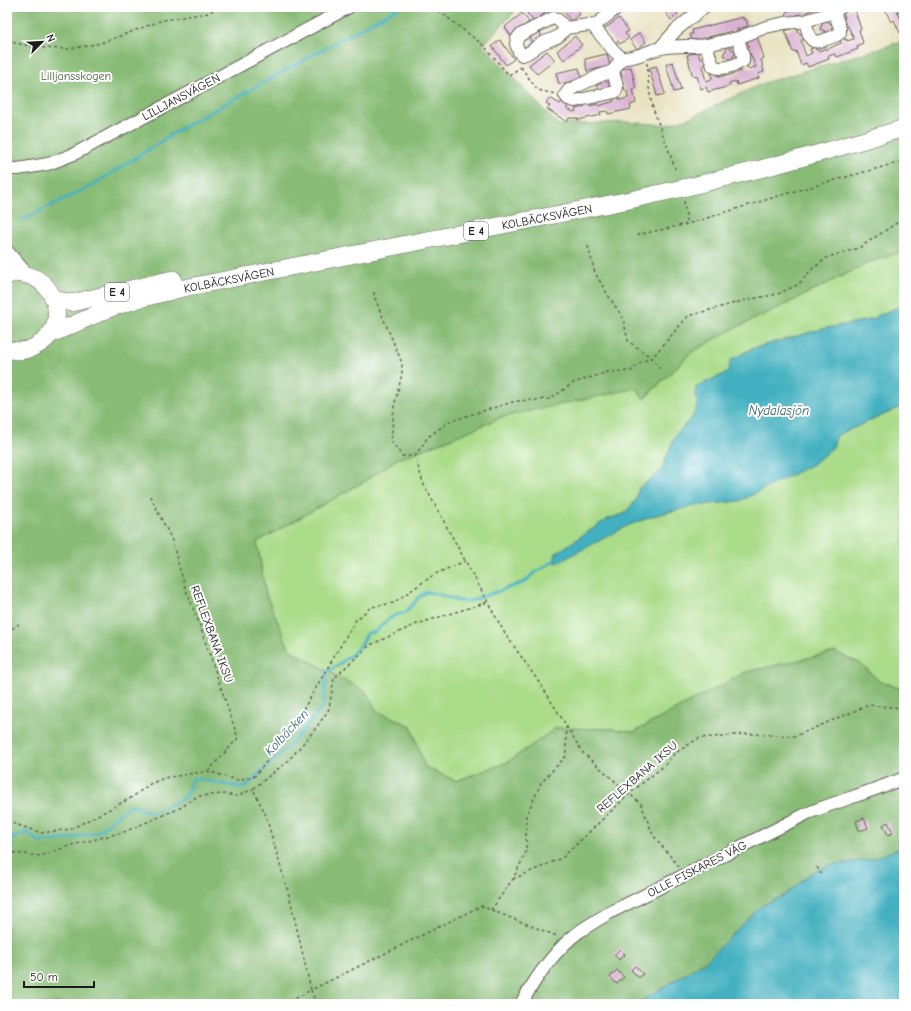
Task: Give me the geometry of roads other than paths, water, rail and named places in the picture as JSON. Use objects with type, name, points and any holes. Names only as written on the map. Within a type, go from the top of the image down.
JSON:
[{"type":"highway","name":"KOLBÄCKSVÄGEN","points":[[54,299],[72,303],[180,278],[630,189],[750,161],[904,116]]},
{"type":"highway","name":"KOLBÄCKSVÄGEN","points":[[49,335],[111,308],[184,288],[493,228],[690,187],[808,157],[904,128]]},
{"type":"highway","points":[[7,275],[28,275],[37,278],[50,291],[54,299],[56,320],[49,335]]},
{"type":"highway","name":"E 4","points":[[7,349],[21,351],[32,348],[42,343],[49,335]]},
{"type":"street","name":"LILLJANSVÄGEN","points":[[7,169],[18,170],[48,164],[74,154],[349,7]]},
{"type":"street","points":[[565,28],[560,22],[553,18],[522,33],[517,39],[516,44],[519,52],[522,55],[528,53],[539,45],[557,37],[564,31],[565,28],[589,25],[593,26],[618,7]]},
{"type":"street","points":[[655,50],[704,7]]},
{"type":"street","points":[[593,26],[622,58],[635,57],[655,50],[676,46],[692,47],[738,38],[766,27],[805,21],[838,9],[840,33],[818,42],[811,40],[805,21]]},
{"type":"street","points":[[706,45],[715,68],[721,68],[743,61],[738,38]]},
{"type":"street","points":[[613,71],[617,87],[615,92],[576,101],[568,99],[565,95],[569,90],[613,71],[622,58]]},
{"type":"street","points":[[7,251],[28,275]]},
{"type":"street","name":"OLLE FISKARES VÄG","points":[[521,1004],[542,969],[568,940],[609,913],[774,829],[830,804],[904,778]]},
{"type":"water","name":"Nydalasjön","points":[[904,304],[904,406],[837,435],[833,447],[813,464],[740,501],[694,506],[656,515],[629,525],[557,563],[554,561],[556,553],[607,519],[624,514],[636,500],[639,488],[661,471],[675,436],[693,416],[698,403],[695,394],[697,386],[727,373],[731,360],[751,349],[822,329],[869,320]]},
{"type":"water","points":[[904,847],[904,1004],[639,1004],[641,1001],[706,961],[761,906],[785,895],[811,873],[829,865],[868,860]]},
{"type":"waterway","points":[[22,220],[93,185],[182,128],[399,7]]},
{"type":"waterway","name":"Kolbäcken","points":[[7,831],[12,839],[27,832],[39,842],[69,839],[98,832],[130,805],[153,813],[185,797],[193,778],[244,788],[292,743],[323,706],[327,672],[356,651],[367,633],[375,632],[387,620],[406,612],[420,596],[427,592],[459,601],[470,601],[525,582],[533,574],[554,561]]},
{"type":"park label","name":"Lilljansskogen","points":[[76,76]]}]
